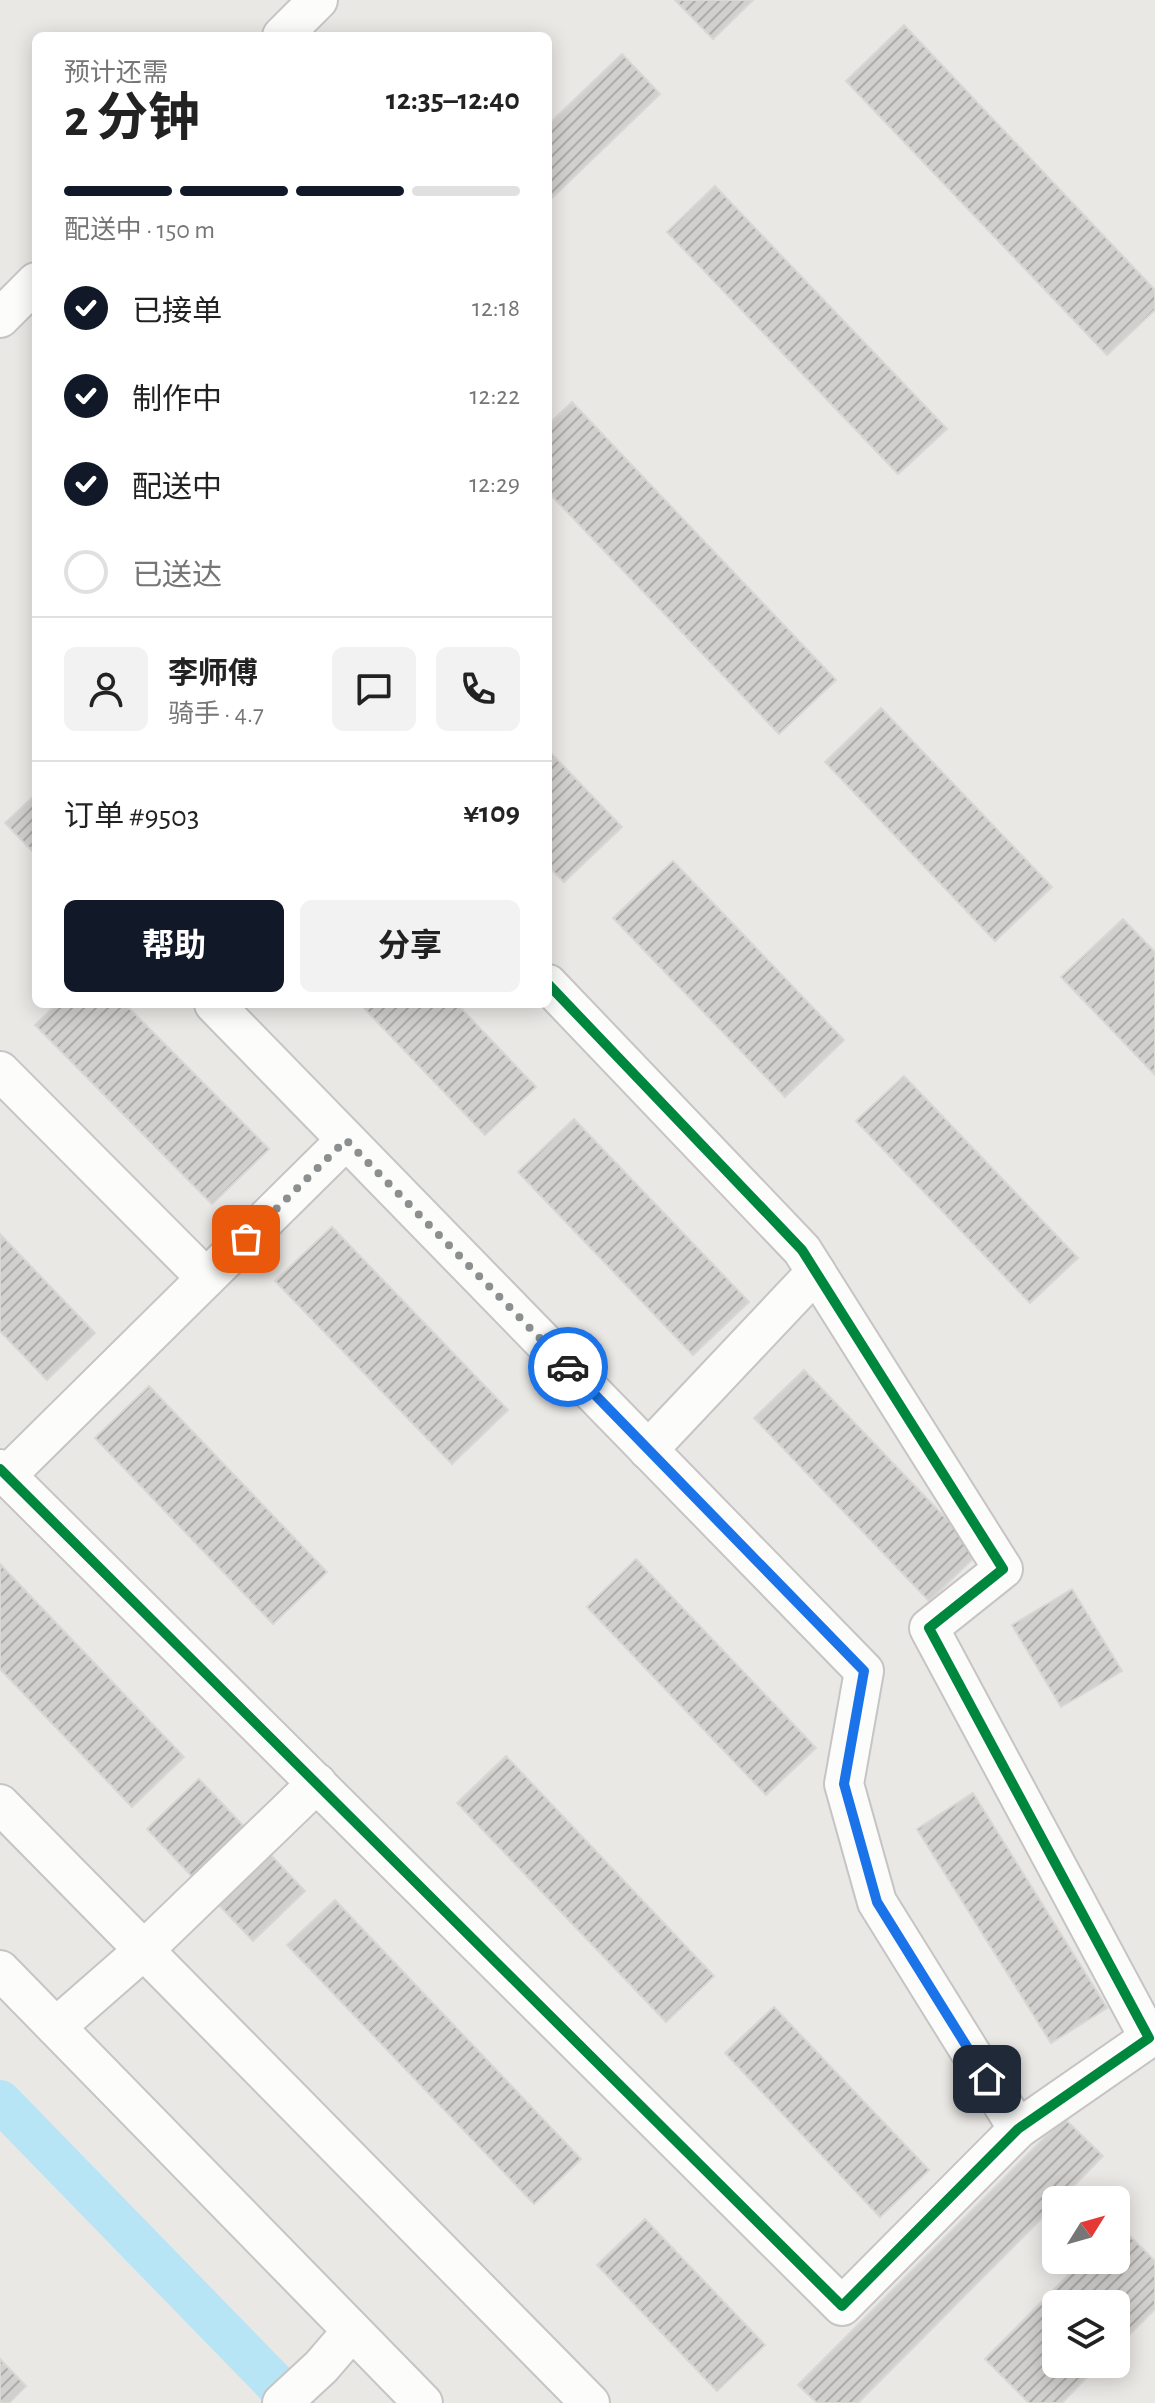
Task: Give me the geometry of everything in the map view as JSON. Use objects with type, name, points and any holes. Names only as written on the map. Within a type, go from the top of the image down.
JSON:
[{"type":"street","points":[[286,32],[318,0]]},
{"type":"street","points":[[0,318],[32,286]]},
{"type":"street","points":[[346,1140],[3,1472],[842,2306],[1018,2129],[1149,2038],[929,1628],[1003,1569],[802,1250],[552,988]]},
{"type":"street","points":[[218,1008],[864,1671],[844,1784],[877,1902],[1018,2129]]},
{"type":"street","points":[[0,1071],[206,1278]]},
{"type":"street","points":[[648,1450],[816,1272]]},
{"type":"street","points":[[56,2027],[144,1950],[317,1783]]},
{"type":"street","points":[[0,1804],[590,2403]]},
{"type":"street","points":[[0,1970],[423,2403]]},
{"type":"street","points":[[282,2403],[321,2367],[352,2331]]},
{"type":"building","points":[[675,0],[753,0],[713,39]]},
{"type":"building","points":[[904,25],[1155,290],[1155,310],[1107,355],[846,81]]},
{"type":"building","points":[[622,54],[660,94],[552,198],[552,121]]},
{"type":"building","points":[[715,186],[947,429],[898,474],[667,232]]},
{"type":"building","points":[[572,402],[836,680],[779,734],[552,496],[552,421]]},
{"type":"building","points":[[881,708],[1052,887],[995,941],[825,762]]},
{"type":"building","points":[[552,754],[622,827],[564,882],[552,870]]},
{"type":"building","points":[[32,798],[32,851],[5,823]]},
{"type":"building","points":[[673,861],[844,1040],[785,1097],[613,918]]},
{"type":"building","points":[[1123,919],[1155,952],[1155,1075],[1061,977]]},
{"type":"building","points":[[53,1008],[129,1008],[269,1149],[212,1204],[35,1025]]},
{"type":"building","points":[[364,1008],[461,1008],[536,1087],[485,1135]]},
{"type":"building","points":[[904,1076],[1078,1258],[1030,1303],[856,1121]]},
{"type":"building","points":[[574,1119],[749,1302],[693,1355],[518,1172]]},
{"type":"building","points":[[332,1227],[508,1410],[452,1464],[275,1281]]},
{"type":"building","points":[[0,1234],[95,1333],[47,1380],[0,1331]]},
{"type":"building","points":[[804,1370],[979,1553],[929,1601],[754,1418]]},
{"type":"building","points":[[149,1386],[327,1572],[273,1624],[95,1438]]},
{"type":"building","points":[[636,1559],[816,1748],[766,1795],[587,1607]]},
{"type":"building","points":[[0,1564],[184,1757],[132,1807],[0,1669]]},
{"type":"building","points":[[1072,1589],[1122,1671],[1061,1707],[1012,1625]]},
{"type":"building","points":[[506,1756],[714,1976],[666,2022],[457,1803]]},
{"type":"building","points":[[199,1779],[305,1891],[253,1941],[147,1829]]},
{"type":"building","points":[[973,1793],[1107,2008],[1051,2043],[917,1829]]},
{"type":"building","points":[[335,1900],[581,2159],[534,2204],[287,1945]]},
{"type":"building","points":[[774,2007],[929,2170],[880,2217],[725,2053]]},
{"type":"building","points":[[1064,2118],[1103,2156],[1074,2186],[1042,2186],[1042,2218],[858,2403],[817,2403],[798,2385]]},
{"type":"building","points":[[645,2219],[765,2345],[717,2391],[597,2265]]},
{"type":"building","points":[[1130,2236],[1155,2261],[1155,2309],[1130,2334],[1130,2290],[1053,2290],[1069,2274],[1130,2274]]},
{"type":"building","points":[[1042,2301],[1042,2378],[1086,2378],[1062,2403],[1029,2403],[985,2359]]},
{"type":"building","points":[[0,2359],[26,2386],[9,2403],[0,2403]]},
{"type":"waterway","points":[[0,2101],[294,2403]]},
{"type":"cycle path","points":[[0,1469],[842,2306],[1018,2129],[1149,2038],[929,1628],[1003,1569],[802,1250],[552,988]]},
{"type":"way so far","points":[[246,1239],[346,1140],[568,1367]]},
{"type":"route","points":[[568,1367],[864,1671],[844,1784],[877,1902],[987,2079]]}]
